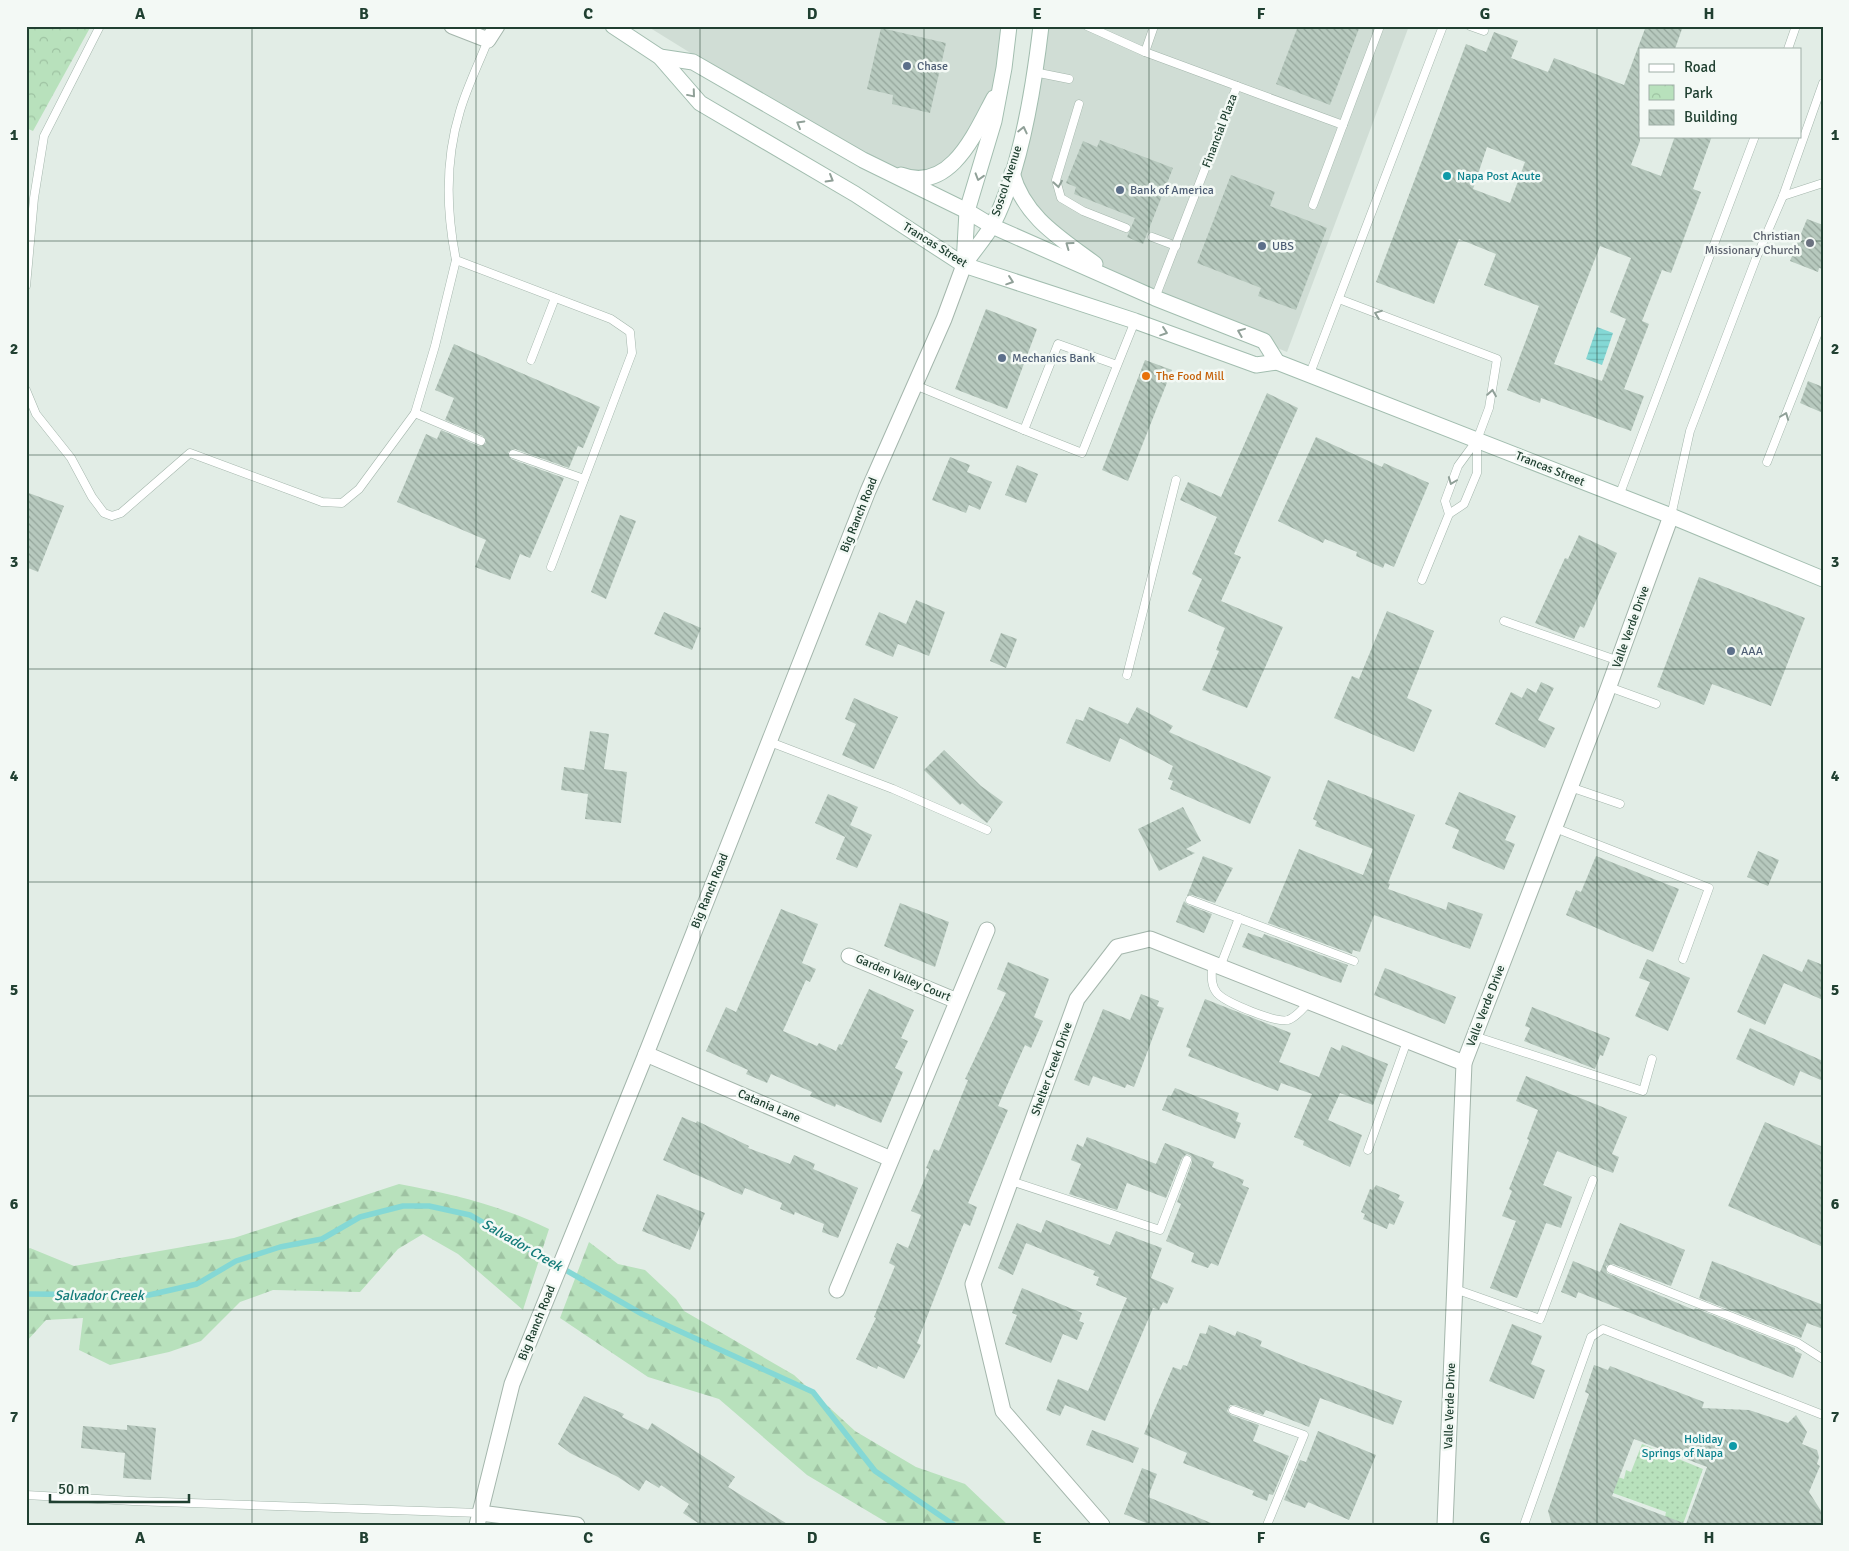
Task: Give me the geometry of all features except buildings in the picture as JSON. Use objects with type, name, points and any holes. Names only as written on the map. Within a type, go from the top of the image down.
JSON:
[{"type":"street","points":[[452,26],[488,40],[497,26]]},
{"type":"street","name":"Trancas Street","points":[[613,26],[660,57],[700,103],[855,194],[964,265],[1135,321],[1256,364],[1277,362],[1671,516],[1823,578]]},
{"type":"street","points":[[964,265],[967,211],[985,156],[1001,85],[1010,26]]},
{"type":"street","name":"Soscol Avenue","points":[[964,265],[992,226],[1012,173],[1034,72],[1041,26]]},
{"type":"street","name":"Trancas Street","points":[[660,57],[693,62],[863,160],[967,211],[992,226],[1155,298],[1264,341],[1277,362]]},
{"type":"street","points":[[863,160],[907,177],[920,177],[942,171],[960,158],[1001,85]]},
{"type":"street","points":[[1012,173],[1022,200],[1040,223],[1104,271],[1155,298]]},
{"type":"street","name":"Big Ranch Road","points":[[478,1519],[512,1384],[646,1054],[868,491],[944,319],[964,265]]},
{"type":"street","name":"Valle Verde Drive","points":[[1445,1525],[1464,1064],[1619,661],[1671,516]]},
{"type":"street","points":[[837,1290],[987,930]]},
{"type":"street","name":"Shelter Creek Drive","points":[[1102,1525],[1003,1411],[973,1284],[1077,999],[1117,947],[1150,939],[1464,1064]]},
{"type":"street","name":"Garden Valley Court","points":[[850,956],[958,1001]]},
{"type":"street","name":"Catania Lane","points":[[646,1054],[892,1159]]},
{"type":"street","points":[[478,1519],[577,1525]]},
{"type":"lane","points":[[26,286],[34,198],[44,136],[100,26]]},
{"type":"lane","name":"Financial Plaza","points":[[1087,26],[1096,28],[1145,52],[1237,86],[1155,298]]},
{"type":"lane","points":[[1145,52],[1154,26]]},
{"type":"lane","points":[[1313,205],[1380,26]]},
{"type":"lane","points":[[1309,376],[1443,26]]},
{"type":"lane","points":[[1470,26],[1484,32]]},
{"type":"lane","points":[[1788,48],[1796,26]]},
{"type":"lane","points":[[26,390],[36,414],[70,458],[92,497],[104,513],[112,516],[121,513],[190,453],[322,502],[342,502],[359,489],[415,413],[435,346],[456,260],[449,221],[450,161],[460,111],[488,40]]},
{"type":"lane","points":[[1034,72],[1069,79]]},
{"type":"lane","points":[[1671,516],[1690,431],[1757,256],[1783,196],[1823,83]]},
{"type":"lane","points":[[1237,86],[1343,125]]},
{"type":"lane","points":[[1079,104],[1056,180],[1061,198],[1082,211],[1126,228]]},
{"type":"lane","points":[[1619,496],[1754,138]]},
{"type":"lane","points":[[1783,196],[1823,183]]},
{"type":"lane","points":[[1152,237],[1176,246]]},
{"type":"lane","points":[[456,260],[611,319],[630,332],[632,353],[551,567]]},
{"type":"lane","points":[[531,360],[555,298]]},
{"type":"lane","points":[[1339,299],[1497,359],[1490,408],[1477,440],[1458,466],[1445,500],[1449,514]]},
{"type":"lane","points":[[1767,462],[1823,320]]},
{"type":"lane","points":[[915,385],[1082,453],[1135,321]]},
{"type":"lane","points":[[1024,430],[1058,344],[1117,364]]},
{"type":"lane","points":[[415,413],[481,441]]},
{"type":"lane","points":[[1422,580],[1449,514],[1464,504],[1477,473],[1477,440]]},
{"type":"lane","points":[[513,454],[584,479]]},
{"type":"lane","points":[[1127,674],[1176,480]]},
{"type":"lane","points":[[1504,621],[1619,661]]},
{"type":"lane","points":[[1609,687],[1656,704]]},
{"type":"lane","points":[[770,742],[893,789],[987,830]]},
{"type":"lane","points":[[1570,787],[1620,804]]},
{"type":"lane","points":[[1554,828],[1709,888],[1683,959]]},
{"type":"lane","points":[[1190,900],[1354,961]]},
{"type":"lane","points":[[1240,918],[1216,965],[1212,984],[1217,994],[1229,1002],[1276,1020],[1288,1020],[1300,1012],[1309,1002]]},
{"type":"lane","points":[[1474,1036],[1643,1091],[1652,1059]]},
{"type":"lane","points":[[1368,1150],[1407,1041]]},
{"type":"lane","points":[[1011,1181],[1160,1230],[1188,1160]]},
{"type":"lane","points":[[1455,1290],[1540,1319],[1593,1180]]},
{"type":"lane","points":[[1611,1269],[1798,1343],[1823,1359]]},
{"type":"lane","points":[[1524,1525],[1591,1337],[1603,1328],[1823,1415]]},
{"type":"lane","points":[[1234,1410],[1304,1435],[1267,1525]]},
{"type":"lane","points":[[26,1495],[478,1519]]},
{"type":"shaded area","points":[[647,26],[1009,26],[1004,68],[965,149],[920,177],[863,160]]},
{"type":"shaded area","points":[[1041,26],[1409,26],[1287,352],[1155,298],[1104,271],[1022,200],[1018,149]]},
{"type":"green space","points":[[26,26],[91,26],[33,131],[26,128]]},
{"type":"green space","points":[[399,1184],[476,1201],[512,1213],[549,1229],[523,1310],[458,1254],[423,1234],[398,1249],[360,1292],[273,1290],[240,1302],[201,1341],[169,1352],[110,1365],[79,1350],[83,1318],[46,1320],[26,1342],[26,1250],[30,1248],[74,1266],[234,1238]]},
{"type":"green space","points":[[589,1242],[618,1264],[645,1270],[676,1299],[684,1311],[794,1375],[855,1431],[916,1467],[965,1484],[1008,1525],[891,1525],[807,1475],[719,1399],[648,1377],[560,1318]]},
{"type":"green space","points":[[1642,1444],[1703,1469],[1683,1524],[1665,1517],[1666,1512],[1613,1493],[1618,1477],[1624,1479],[1626,1470],[1631,1472]]},
{"type":"water","points":[[1597,327],[1613,333],[1602,365],[1586,359]]},
{"type":"waterway","name":"Salvador Creek","points":[[26,1294],[149,1295],[197,1284],[236,1261],[280,1247],[322,1239],[360,1217],[403,1206],[429,1206],[470,1215],[642,1314],[813,1392],[875,1471],[954,1525]]},
{"type":"place","name":"Chase","points":[[907,66]]},
{"type":"place","name":"Napa Post Acute","points":[[1447,176]]},
{"type":"place","name":"Bank of America","points":[[1120,190]]},
{"type":"place","name":"Christian Missionary Church","points":[[1810,243]]},
{"type":"place","name":"UBS","points":[[1262,246]]},
{"type":"place","name":"Mechanics Bank","points":[[1002,358]]},
{"type":"place","name":"The Food Mill","points":[[1146,376]]},
{"type":"place","name":"AAA","points":[[1731,651]]},
{"type":"place","name":"Holiday Springs of Napa","points":[[1733,1446]]}]
